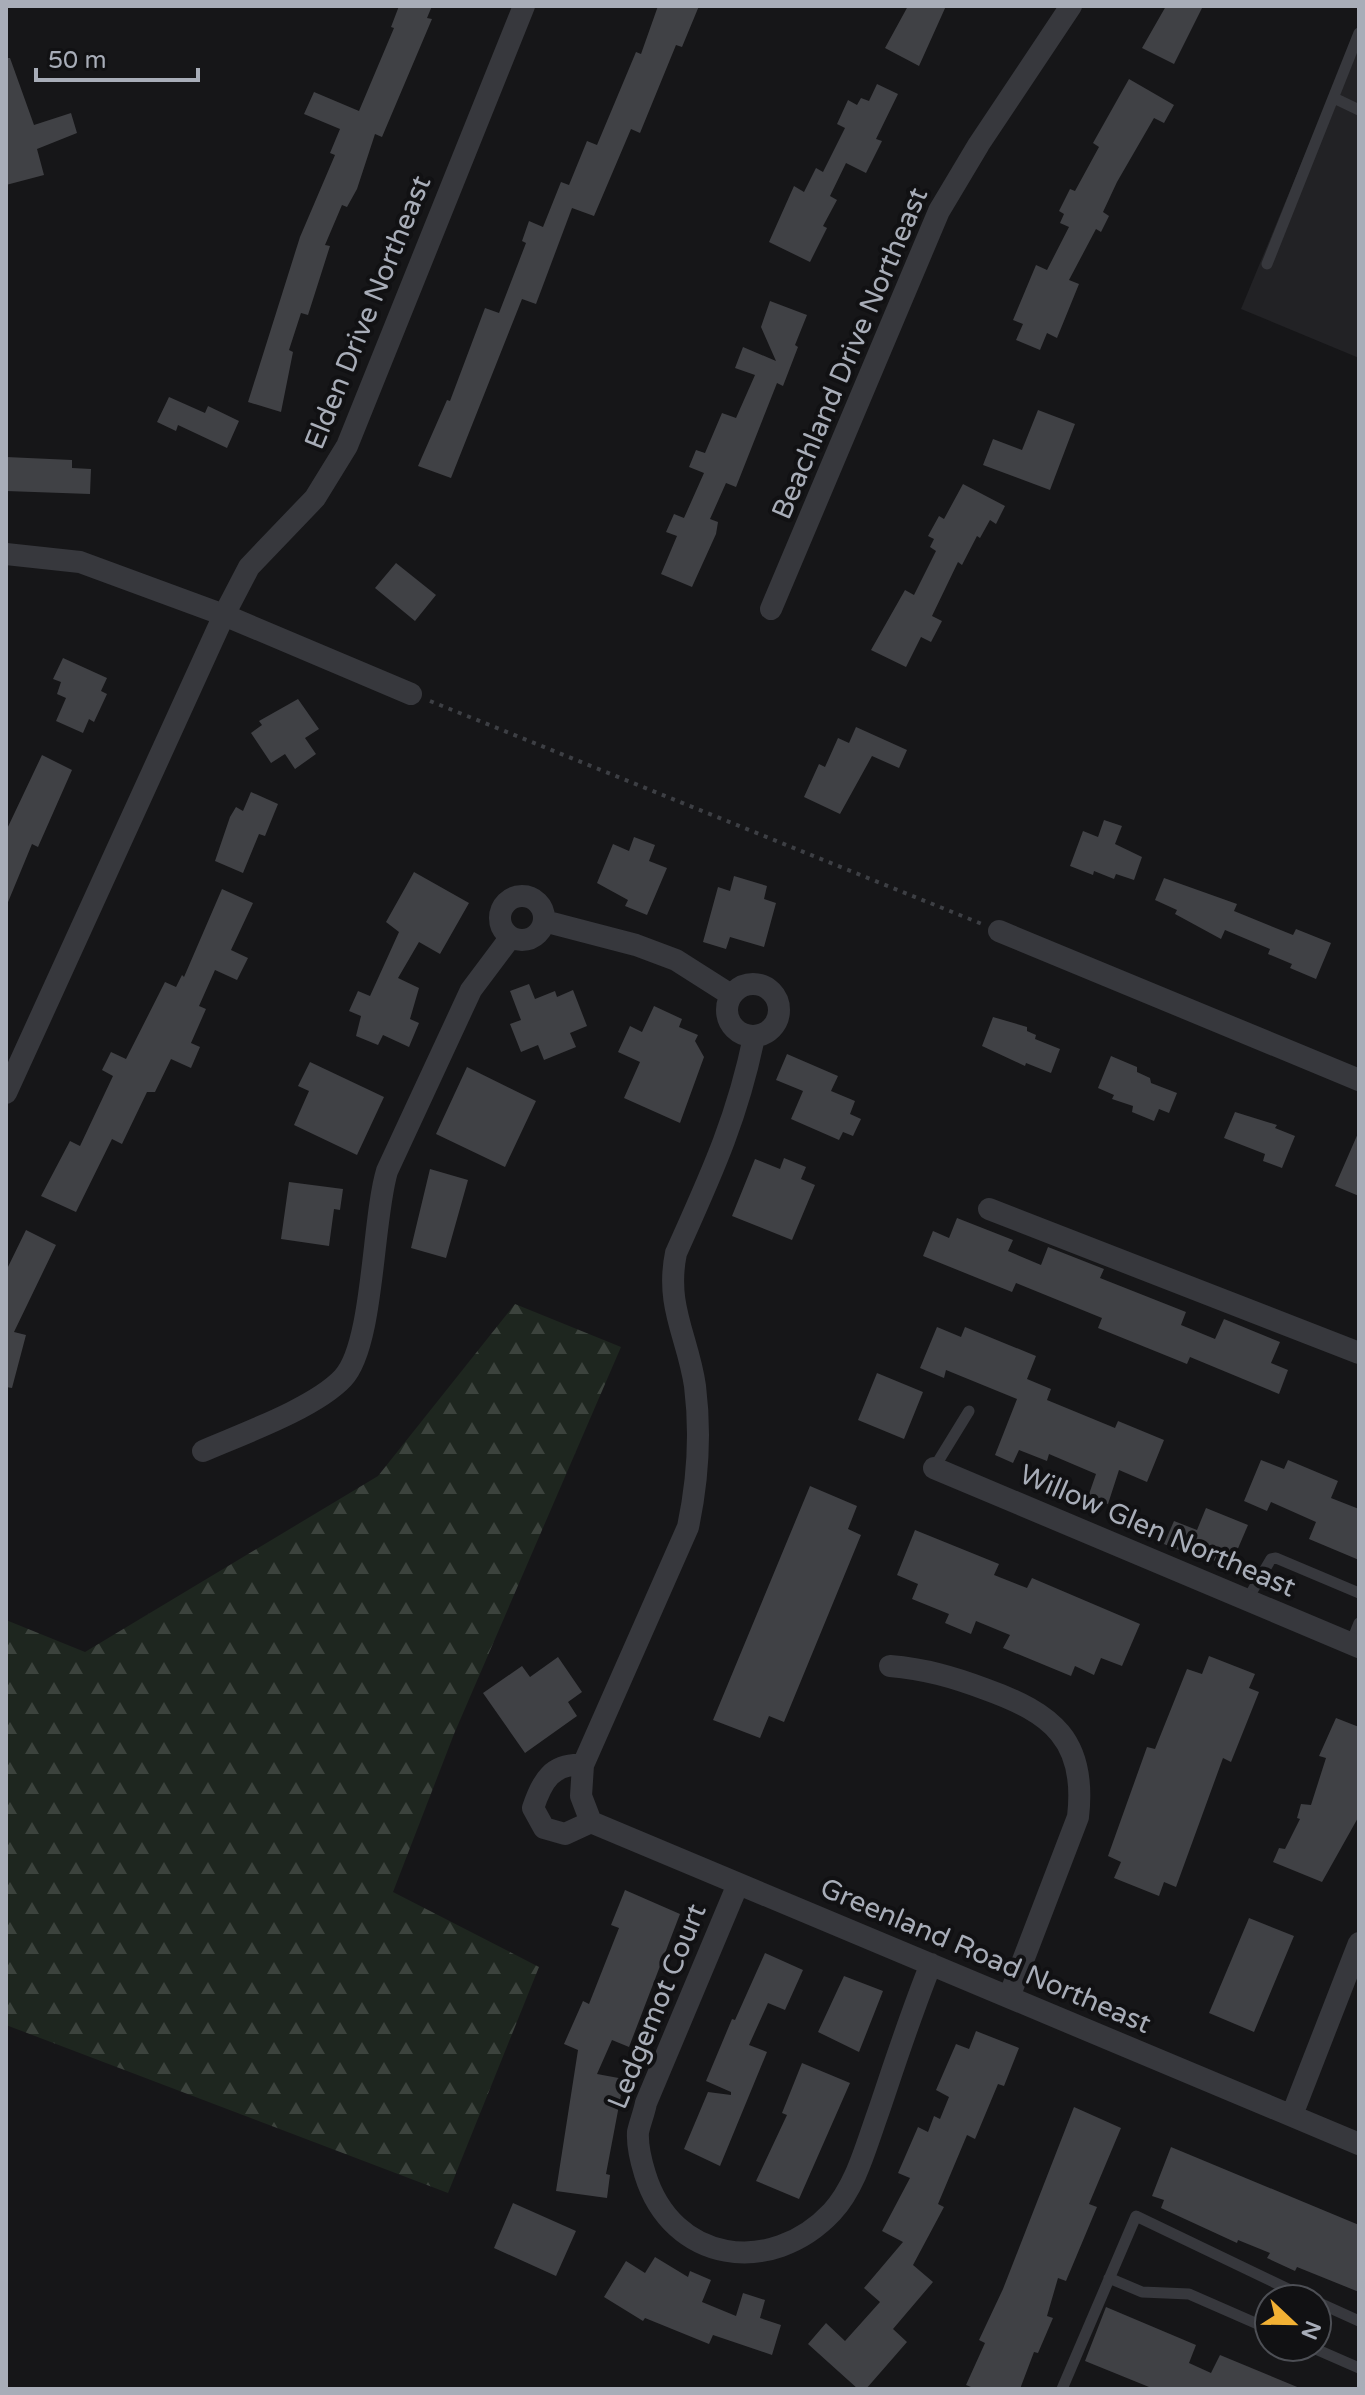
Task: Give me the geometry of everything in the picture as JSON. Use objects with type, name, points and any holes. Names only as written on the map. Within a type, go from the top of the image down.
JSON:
[{"type":"street","name":"Elden Drive Northeast","points":[[6,1093],[224,615],[249,567],[315,498],[347,446],[524,6]]},
{"type":"street","name":"Beachland Drive Northeast","points":[[771,609],[939,211],[979,144],[1071,6]]},
{"type":"street","points":[[6,554],[80,562],[224,615],[411,694]]},
{"type":"street","points":[[516,896],[533,898],[540,904],[544,921],[535,936],[528,940],[510,938],[500,924],[499,915],[508,900],[516,896]]},
{"type":"street","points":[[544,921],[636,945],[676,960],[731,995]]},
{"type":"street","points":[[999,931],[1359,1080]]},
{"type":"street","points":[[203,1451],[329,1390],[347,1372],[361,1338],[379,1197],[387,1171],[471,990],[510,938]]},
{"type":"street","points":[[747,984],[766,987],[778,1002],[777,1021],[764,1035],[744,1036],[730,1023],[727,1004],[731,995],[747,984]]},
{"type":"street","points":[[583,1765],[570,1764],[555,1769],[541,1785],[533,1808],[544,1828],[565,1834],[591,1822],[581,1796],[583,1765],[688,1527],[699,1451],[695,1384],[672,1300],[672,1274],[676,1253],[728,1140],[743,1092],[754,1037]]},
{"type":"street","points":[[989,1209],[1359,1353]]},
{"type":"street","name":"Willow Glen Northeast","points":[[934,1468],[1247,1600],[1356,1638]]},
{"type":"street","points":[[890,1666],[933,1670],[1027,1704],[1057,1727],[1075,1758],[1081,1790],[1078,1817],[1009,1997]]},
{"type":"street","name":"Greenland Road Northeast","points":[[591,1822],[1359,2144]]},
{"type":"street","name":"Ledgemot Court","points":[[738,1884],[646,2103],[638,2133],[639,2154],[661,2211],[678,2230],[699,2242],[725,2250],[769,2252],[812,2230],[844,2199],[931,1964]]},
{"type":"street","points":[[1292,2115],[1359,1943]]},
{"type":"lane","points":[[1267,264],[1359,33]]},
{"type":"lane","points":[[1334,98],[1359,110]]},
{"type":"lane","points":[[934,1468],[969,1411]]},
{"type":"lane","points":[[1247,1600],[1271,1559],[1276,1558],[1359,1593]]},
{"type":"lane","points":[[1062,2389],[1136,2216],[1276,2283]]},
{"type":"lane","points":[[1109,2278],[1142,2292],[1189,2294],[1253,2322]]},
{"type":"lane","points":[[1333,2309],[1359,2321]]},
{"type":"lane","points":[[1333,2357],[1359,2368]]},
{"type":"path","points":[[411,694],[999,931]]},
{"type":"shaded area","points":[[1359,24],[1359,358],[1241,309]]},
{"type":"green space","points":[[515,1304],[621,1347],[454,1734],[393,1892],[539,1967],[448,2193],[6,2025],[6,1620],[85,1652],[378,1476]]},
{"type":"building","points":[[399,6],[432,6],[427,18],[432,19],[382,137],[375,134],[357,189],[347,207],[342,205],[325,245],[330,246],[308,315],[301,313],[289,350],[293,352],[281,412],[248,402],[300,237],[335,155],[330,153],[340,129],[304,114],[314,92],[359,111],[394,28],[391,27]]},
{"type":"building","points":[[658,6],[699,6],[682,47],[676,45],[640,133],[631,129],[594,216],[572,208],[536,304],[522,299],[451,478],[418,466],[447,400],[450,401],[485,308],[499,313],[526,243],[522,241],[529,221],[543,227],[561,182],[569,185],[587,141],[597,145],[636,52],[641,54]]},
{"type":"building","points":[[908,6],[946,6],[919,66],[885,48]]},
{"type":"building","points":[[1166,6],[1203,6],[1174,64],[1142,48]]},
{"type":"building","points":[[6,58],[10,58],[34,125],[71,113],[77,133],[37,149],[44,175],[6,185]]},
{"type":"building","points":[[1129,79],[1174,105],[1164,123],[1154,118],[1117,182],[1103,212],[1109,216],[1101,232],[1096,229],[1069,280],[1079,284],[1057,338],[1047,333],[1040,350],[1016,340],[1023,324],[1013,320],[1036,265],[1047,270],[1069,227],[1060,223],[1064,214],[1059,211],[1070,189],[1075,191],[1099,147],[1093,143]]},
{"type":"building","points":[[877,84],[898,94],[876,139],[882,141],[866,173],[846,163],[830,196],[837,200],[823,226],[827,228],[810,262],[769,242],[794,186],[804,192],[816,168],[823,172],[845,128],[837,124],[848,100],[857,105],[861,98],[869,101]]},
{"type":"building","points":[[770,301],[807,315],[783,386],[777,383],[736,487],[726,483],[710,519],[718,522],[716,534],[692,587],[661,574],[677,536],[666,532],[674,514],[684,518],[704,473],[689,467],[696,450],[705,453],[722,413],[736,418],[755,375],[735,368],[743,347],[776,361],[761,327]]},
{"type":"building","points":[[169,397],[205,413],[208,406],[239,421],[227,448],[178,425],[176,431],[157,422]]},
{"type":"building","points":[[1038,410],[1075,424],[1050,490],[983,465],[993,439],[1022,450]]},
{"type":"building","points":[[6,457],[72,460],[72,468],[91,469],[90,494],[6,491]]},
{"type":"building","points":[[963,484],[1005,506],[996,524],[990,520],[980,538],[977,536],[962,565],[958,562],[932,616],[942,621],[931,642],[921,637],[906,667],[871,650],[905,590],[914,595],[936,551],[930,547],[934,539],[928,536],[939,516],[944,519]]},
{"type":"building","points":[[396,563],[436,595],[415,621],[375,588]]},
{"type":"building","points":[[63,658],[107,678],[101,691],[107,694],[94,722],[89,719],[83,733],[56,721],[66,698],[57,694],[61,682],[53,679]]},
{"type":"building","points":[[298,699],[319,729],[305,738],[316,754],[295,769],[285,754],[271,763],[251,733],[262,725],[259,721]]},
{"type":"building","points":[[856,727],[907,750],[899,768],[872,756],[840,814],[804,797],[819,764],[825,767],[838,738],[849,743]]},
{"type":"building","points":[[42,755],[72,770],[38,847],[32,844],[6,907],[6,831]]},
{"type":"building","points":[[251,792],[278,804],[265,836],[259,834],[243,873],[215,861],[230,817],[236,807],[243,811]]},
{"type":"building","points":[[1104,820],[1122,826],[1115,844],[1142,857],[1134,880],[1116,874],[1114,879],[1094,871],[1093,875],[1070,866],[1083,831],[1098,837]]},
{"type":"building","points":[[634,837],[655,845],[649,861],[667,868],[647,915],[625,906],[628,900],[597,883],[613,844],[629,851]]},
{"type":"building","points":[[414,872],[469,903],[440,954],[419,942],[398,978],[419,988],[410,1019],[419,1023],[409,1047],[383,1035],[378,1045],[356,1036],[361,1016],[349,1011],[358,991],[370,996],[399,932],[386,922]]},
{"type":"building","points":[[734,876],[767,886],[764,899],[776,903],[764,947],[730,937],[726,949],[703,942],[718,887],[730,891]]},
{"type":"building","points":[[1164,878],[1237,904],[1234,911],[1293,935],[1296,929],[1331,943],[1316,979],[1268,954],[1270,949],[1225,930],[1221,939],[1175,914],[1177,910],[1155,900]]},
{"type":"building","points":[[222,889],[253,903],[231,950],[248,958],[237,980],[215,970],[199,1006],[206,1009],[191,1043],[200,1047],[191,1068],[171,1059],[155,1092],[147,1092],[122,1144],[112,1139],[76,1212],[41,1196],[70,1141],[80,1146],[113,1076],[102,1070],[111,1052],[126,1059],[165,982],[176,987],[182,975],[184,977]]},
{"type":"building","points":[[529,984],[535,999],[555,991],[557,997],[573,990],[587,1026],[570,1033],[576,1047],[544,1060],[538,1045],[521,1052],[510,1024],[521,1020],[510,991]]},
{"type":"building","points":[[654,1006],[682,1019],[679,1027],[698,1035],[695,1041],[704,1057],[680,1123],[624,1098],[640,1062],[618,1052],[630,1026],[642,1032]]},
{"type":"building","points":[[993,1017],[1027,1027],[1027,1031],[1036,1035],[1035,1039],[1060,1049],[1051,1073],[1026,1063],[1025,1066],[982,1046]]},
{"type":"building","points":[[787,1054],[838,1076],[831,1091],[855,1101],[850,1114],[861,1119],[853,1136],[843,1132],[839,1140],[791,1119],[803,1091],[776,1080]]},
{"type":"building","points":[[1111,1056],[1137,1067],[1137,1072],[1150,1078],[1151,1083],[1177,1093],[1169,1113],[1159,1109],[1154,1121],[1132,1112],[1133,1106],[1112,1099],[1114,1095],[1098,1088]]},
{"type":"building","points":[[310,1062],[384,1097],[357,1155],[294,1125],[309,1091],[298,1086]]},
{"type":"building","points":[[467,1067],[536,1101],[505,1167],[436,1134]]},
{"type":"building","points":[[1235,1112],[1277,1125],[1275,1128],[1295,1136],[1282,1168],[1263,1161],[1265,1154],[1224,1138]]},
{"type":"building","points":[[1359,1131],[1359,1196],[1335,1186]]},
{"type":"building","points":[[784,1158],[806,1167],[801,1179],[815,1185],[792,1240],[732,1216],[755,1159],[780,1169]]},
{"type":"building","points":[[430,1169],[468,1180],[446,1258],[411,1248]]},
{"type":"building","points":[[289,1182],[343,1189],[340,1210],[334,1209],[329,1246],[281,1239]]},
{"type":"building","points":[[957,1218],[1013,1240],[1008,1251],[1041,1265],[1048,1247],[1104,1269],[1100,1278],[1186,1312],[1181,1325],[1215,1339],[1224,1319],[1280,1342],[1271,1363],[1288,1370],[1279,1394],[1190,1357],[1187,1364],[1098,1328],[1102,1318],[1016,1283],[1012,1292],[923,1256],[933,1231],[949,1238]]},
{"type":"building","points":[[26,1230],[56,1245],[14,1332],[26,1335],[12,1388],[6,1387],[6,1271]]},
{"type":"building","points":[[937,1327],[961,1337],[965,1327],[1036,1356],[1027,1379],[1051,1389],[1047,1400],[1115,1428],[1118,1421],[1164,1440],[1147,1482],[1119,1470],[1108,1504],[1088,1497],[1096,1474],[1049,1454],[1047,1461],[1019,1450],[1013,1463],[995,1455],[1017,1399],[946,1370],[944,1378],[920,1368]]},
{"type":"building","points":[[877,1373],[923,1392],[904,1439],[858,1420]]},
{"type":"building","points":[[1261,1460],[1284,1469],[1288,1460],[1338,1481],[1331,1498],[1359,1509],[1359,1560],[1309,1539],[1316,1522],[1271,1502],[1267,1511],[1244,1501]]},
{"type":"building","points":[[810,1486],[857,1506],[848,1529],[861,1535],[784,1722],[769,1716],[760,1738],[713,1720]]},
{"type":"building","points":[[1206,1508],[1248,1525],[1230,1567],[1210,1559],[1208,1562],[1164,1544],[1174,1521],[1197,1530]]},
{"type":"building","points":[[915,1530],[999,1564],[994,1575],[1027,1588],[1032,1578],[1140,1624],[1122,1666],[1101,1658],[1094,1675],[1075,1666],[1071,1676],[1003,1648],[1010,1635],[976,1621],[971,1634],[945,1623],[949,1614],[912,1599],[918,1584],[897,1575]]},
{"type":"building","points":[[1209,1656],[1255,1674],[1249,1688],[1259,1692],[1231,1762],[1223,1758],[1176,1887],[1164,1882],[1159,1896],[1114,1878],[1121,1862],[1108,1856],[1147,1747],[1155,1749],[1187,1669],[1202,1674]]},
{"type":"building","points":[[558,1657],[582,1692],[568,1702],[577,1716],[525,1753],[483,1693],[522,1666],[530,1677]]},
{"type":"building","points":[[1336,1718],[1359,1727],[1359,1816],[1322,1882],[1273,1862],[1279,1848],[1285,1849],[1300,1819],[1297,1818],[1301,1804],[1311,1805],[1326,1758],[1319,1756]]},
{"type":"building","points":[[625,1890],[680,1914],[629,2047],[612,2040],[597,2074],[624,2079],[606,2174],[610,2175],[607,2198],[556,2191],[578,2050],[564,2044],[583,2001],[589,2004],[619,1928],[611,1925]]},
{"type":"building","points":[[1249,1918],[1294,1936],[1254,2032],[1209,2013]]},
{"type":"building","points":[[765,1953],[803,1970],[785,2010],[768,2003],[749,2045],[767,2052],[720,2166],[684,2149],[708,2092],[731,2095],[731,2092],[706,2081]]},
{"type":"building","points":[[844,1976],[883,1991],[859,2052],[818,2032]]},
{"type":"building","points":[[976,2031],[1019,2048],[1004,2086],[998,2084],[975,2139],[967,2135],[938,2204],[944,2207],[913,2265],[933,2282],[893,2329],[907,2342],[866,2389],[858,2389],[808,2344],[826,2323],[845,2341],[880,2302],[864,2288],[903,2242],[882,2231],[910,2178],[898,2173],[918,2127],[928,2132],[934,2116],[940,2119],[949,2097],[936,2090],[956,2044],[969,2049]]},
{"type":"building","points":[[802,2063],[850,2083],[799,2199],[756,2181],[787,2115],[782,2113]]},
{"type":"building","points":[[1074,2107],[1121,2128],[1089,2204],[1097,2207],[1066,2281],[1058,2278],[1047,2316],[1053,2318],[1038,2353],[1034,2352],[1020,2389],[976,2389],[966,2385],[985,2343],[979,2340],[1003,2289]]},
{"type":"building","points":[[1171,2147],[1359,2225],[1359,2292],[1297,2267],[1295,2271],[1267,2258],[1270,2253],[1238,2240],[1237,2243],[1161,2208],[1164,2200],[1152,2196]]},
{"type":"building","points":[[513,2203],[576,2231],[556,2276],[494,2248]]},
{"type":"building","points":[[655,2257],[688,2277],[690,2271],[711,2280],[702,2302],[736,2316],[743,2293],[765,2300],[760,2318],[781,2325],[772,2355],[713,2335],[709,2344],[645,2318],[643,2321],[604,2297],[626,2261],[645,2273]]},
{"type":"building","points":[[1106,2307],[1196,2345],[1189,2363],[1211,2373],[1220,2355],[1302,2389],[1154,2389],[1085,2361]]}]
